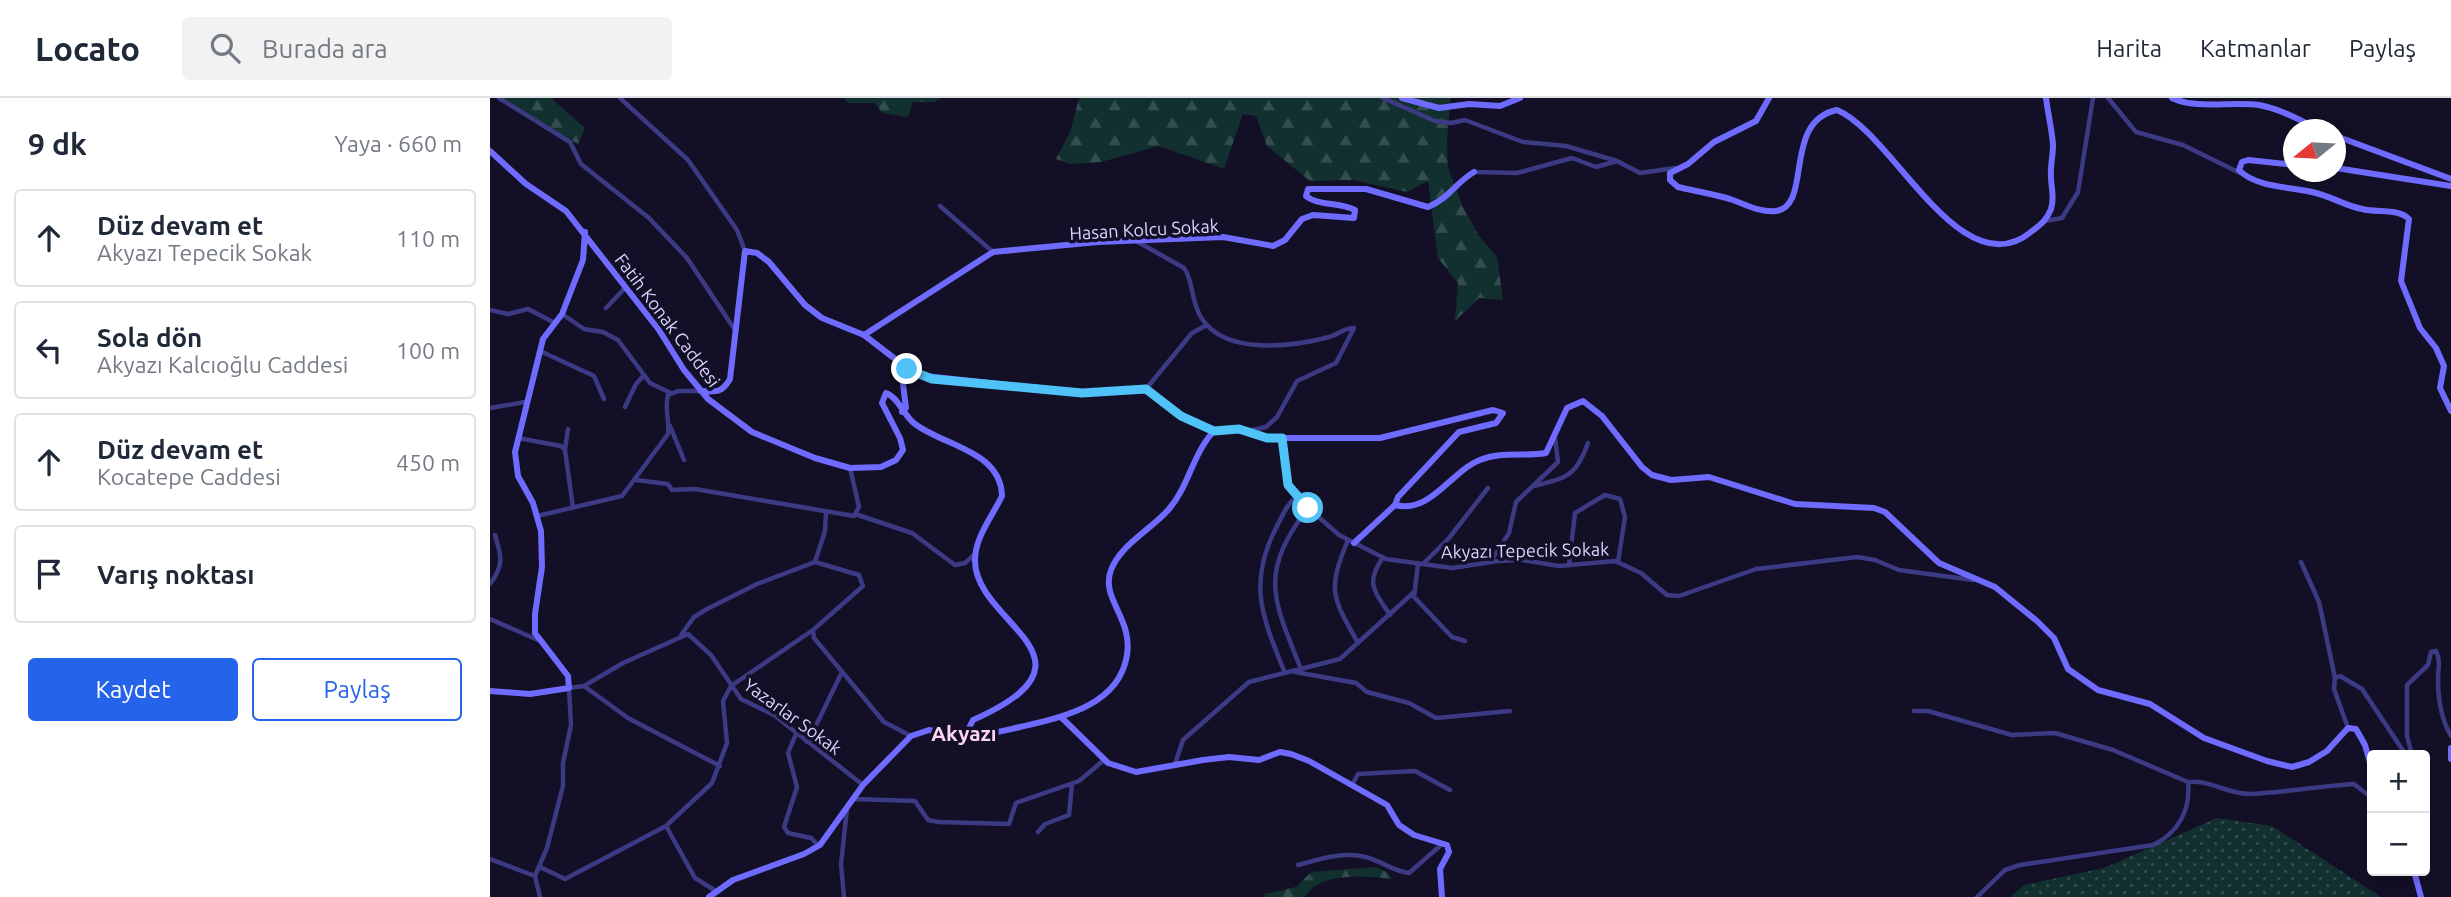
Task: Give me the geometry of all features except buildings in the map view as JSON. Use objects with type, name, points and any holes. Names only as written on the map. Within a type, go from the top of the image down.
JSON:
[{"type":"street","points":[[499,98],[570,142],[581,164],[649,218],[687,258],[736,331]]},
{"type":"street","points":[[562,314],[584,329],[603,332],[618,340],[650,383],[671,393],[718,393],[724,390],[730,379],[745,251],[737,230],[688,160],[620,98]]},
{"type":"street","points":[[1383,98],[1435,121],[1451,123],[1465,120],[1523,142],[1566,146],[1617,162],[1640,173],[1688,164],[1714,142],[1756,121],[1769,98]]},
{"type":"street","points":[[1402,98],[1439,108],[1469,104],[1500,106],[1520,98]]},
{"type":"street","points":[[1675,168],[1669,177],[1678,187],[1764,211],[1779,211],[1794,195],[1802,147],[1810,128],[1817,117],[1837,110],[1848,114],[1870,134],[1941,213],[1968,236],[1988,245],[2006,245],[2023,239],[2045,221],[2052,206],[2054,192],[2050,177],[2053,147],[2046,98]]},
{"type":"street","points":[[2045,221],[2062,218],[2078,192],[2092,98]]},
{"type":"street","points":[[2108,98],[2137,132],[2183,145],[2244,175],[2317,193],[2359,209],[2406,216],[2410,223],[2401,281],[2420,328],[2436,348],[2444,366],[2440,388],[2451,411]]},
{"type":"street","points":[[2172,98],[2185,104],[2238,101],[2278,109],[2298,119]]},
{"type":"street","points":[[2346,140],[2451,178]]},
{"type":"street","name":"Fatih Konak Caddesi","points":[[490,150],[526,184],[566,211],[585,232],[701,391],[752,432],[815,458],[850,468]]},
{"type":"street","points":[[1474,172],[1517,173],[1558,159],[1572,158],[1596,167],[1617,162]]},
{"type":"street","points":[[2244,175],[2239,166],[2248,160],[2283,164]]},
{"type":"street","points":[[2346,171],[2451,187]]},
{"type":"street","name":"Hasan Kolcu Sokak","points":[[864,335],[993,252],[1098,242],[1223,237],[1273,246],[1284,240],[1302,219],[1313,215],[1354,218],[1355,210],[1343,204],[1311,200],[1306,196],[1308,189],[1366,189],[1428,207],[1450,195],[1462,179],[1474,172]]},
{"type":"street","points":[[940,205],[993,252]]},
{"type":"street","points":[[538,640],[535,614],[542,567],[541,531],[515,462],[525,402],[539,351],[553,322],[562,314],[583,260],[585,232]]},
{"type":"street","points":[[1138,242],[1184,268],[1189,275],[1191,299],[1207,325],[1222,339],[1260,346],[1329,337],[1354,328],[1336,363],[1297,381],[1277,417],[1266,427],[1247,432]]},
{"type":"street","points":[[745,251],[757,253],[769,262],[806,305],[822,318],[864,335],[907,369],[932,379],[1082,393],[1146,389],[1181,416],[1214,431],[1247,432],[1267,438],[1380,438],[1493,410],[1503,413],[1496,423],[1459,432],[1398,497],[1395,505],[1351,541],[1333,584],[1340,611],[1358,643]]},
{"type":"street","points":[[606,308],[626,287]]},
{"type":"street","points":[[490,310],[508,314],[528,309],[553,322]]},
{"type":"street","points":[[1146,389],[1192,333],[1207,325]]},
{"type":"street","points":[[539,351],[594,376],[604,399]]},
{"type":"street","points":[[902,412],[906,408],[903,384],[907,369]]},
{"type":"street","points":[[625,407],[636,384],[644,375]]},
{"type":"street","points":[[671,393],[664,409],[684,460]]},
{"type":"street","points":[[855,514],[859,507],[850,468],[881,467],[896,460],[903,450],[882,403],[886,393],[892,395],[902,412],[914,424],[984,460],[996,472],[1002,496],[976,554],[975,562],[985,590],[1018,628],[1031,651],[1035,665],[1033,678],[1019,694],[1007,705],[973,720],[968,730]]},
{"type":"street","points":[[1395,505],[1423,502],[1444,488],[1463,468],[1480,460],[1495,455],[1546,453],[1567,408],[1583,401],[1602,416],[1642,467],[1652,475],[1671,480],[1709,477],[1795,504],[1874,508],[1900,524],[1939,563],[1984,582],[2038,621],[2054,638],[2068,669],[2074,675],[2098,690],[2150,704],[2204,738],[2267,761],[2292,766],[2309,762],[2327,751],[2348,728]]},
{"type":"street","points":[[490,408],[525,402]]},
{"type":"street","points":[[537,516],[618,499],[636,480],[668,434],[669,426]]},
{"type":"street","points":[[568,429],[565,450],[573,508]]},
{"type":"street","points":[[709,897],[733,880],[819,846],[863,785],[911,736],[929,730],[954,734],[968,730],[996,732],[1061,717],[1088,707],[1108,692],[1121,674],[1127,656],[1128,636],[1122,615],[1107,587],[1110,572],[1123,551],[1169,509],[1214,431]]},
{"type":"street","points":[[518,438],[561,446],[565,450]]},
{"type":"street","name":"Akyazı Tepecik Sokak","points":[[1282,438],[1288,485],[1296,497],[1351,541],[1383,557],[1452,568],[1523,560],[1569,565],[1618,562],[1641,573],[1667,595],[1679,596],[1756,569],[1857,557],[1875,560],[1899,570],[1984,582]]},
{"type":"street","points":[[1490,562],[1509,533],[1516,502],[1558,462],[1555,438]]},
{"type":"street","points":[[1530,488],[1562,479],[1575,472],[1588,443]]},
{"type":"street","points":[[636,480],[668,484],[672,490],[695,489],[826,512],[855,514],[912,533],[955,565],[965,564],[976,554]]},
{"type":"street","points":[[1175,764],[1183,740],[1210,713],[1249,682],[1340,659],[1390,615],[1413,593],[1420,564],[1449,538],[1488,488]]},
{"type":"street","points":[[1569,565],[1575,513],[1594,500],[1611,494],[1620,499],[1625,517],[1618,562]]},
{"type":"street","points":[[1285,673],[1262,614],[1258,578],[1269,541],[1289,503],[1296,497]]},
{"type":"street","points":[[1301,670],[1279,614],[1273,582],[1290,534],[1308,508]]},
{"type":"street","points":[[815,562],[825,531],[826,512]]},
{"type":"street","points":[[490,584],[499,574],[502,559],[495,535]]},
{"type":"street","points":[[1383,557],[1372,574],[1372,584],[1390,615]]},
{"type":"street","points":[[490,691],[530,694],[584,686],[623,663],[660,649],[681,635],[694,617],[707,609],[815,562],[859,575],[863,586],[813,630],[731,686],[723,701],[727,743],[720,766],[712,783],[666,826],[565,879],[540,867]]},
{"type":"street","points":[[2301,562],[2319,603],[2335,678],[2334,689],[2348,728]]},
{"type":"street","points":[[1413,593],[1451,637],[1465,641]]},
{"type":"street","points":[[490,619],[538,640],[568,676],[571,725],[563,763],[563,786],[540,867],[535,876],[540,897]]},
{"type":"street","points":[[813,630],[814,638],[842,672],[846,673],[884,722],[911,736]]},
{"type":"street","name":"Yazarlar Sokak","points":[[681,635],[688,635],[711,655],[741,699],[774,715],[863,785]]},
{"type":"street","points":[[2411,750],[2407,736],[2407,685],[2428,665],[2431,652],[2436,651],[2440,660],[2440,706],[2444,724],[2451,736]]},
{"type":"street","points":[[819,846],[811,838],[788,833],[784,827],[797,787],[788,753],[796,734],[808,742],[842,672]]},
{"type":"street","points":[[1294,672],[1317,679],[1356,683],[1367,692],[1409,703],[1436,718],[1510,711]]},
{"type":"street","points":[[2335,678],[2348,678],[2362,689],[2403,750]]},
{"type":"street","points":[[584,686],[628,718],[720,766]]},
{"type":"street","points":[[1914,711],[1928,711],[2012,735],[2055,733],[2113,750],[2188,782],[2196,781],[2250,794],[2354,784],[2367,794]]},
{"type":"street","points":[[1061,717],[1104,760],[1136,772],[1229,757],[1259,760],[1280,752],[1309,761],[1387,805],[1399,825],[1414,835],[1447,845],[1449,852],[1440,869],[1442,897]]},
{"type":"street","points":[[2348,728],[2356,729],[2367,752]]},
{"type":"street","points":[[2451,748],[2451,759]]},
{"type":"street","points":[[853,799],[915,801],[928,820],[939,822],[1009,824],[1016,803],[1072,783],[1104,760]]},
{"type":"street","points":[[1352,785],[1358,774],[1415,771],[1450,790]]},
{"type":"street","points":[[1978,897],[2006,870],[2020,865],[2153,845],[2165,839],[2177,827],[2186,810],[2188,782]]},
{"type":"street","points":[[1038,832],[1045,824],[1069,815],[1072,783]]},
{"type":"street","points":[[844,897],[841,864],[847,808]]},
{"type":"street","points":[[666,826],[695,878],[716,891]]},
{"type":"street","points":[[1298,865],[1347,855],[1364,856],[1398,872],[1409,873],[1441,845]]},
{"type":"street","points":[[490,859],[535,876]]},
{"type":"street","points":[[2415,876],[2421,897]]},
{"type":"green space","points":[[499,98],[551,98],[585,128],[578,144]]},
{"type":"green space","points":[[844,98],[941,98],[934,102],[913,102],[908,117],[882,113],[875,103],[848,103]]},
{"type":"green space","points":[[1079,98],[1451,98],[1447,140],[1448,168],[1463,207],[1479,236],[1497,257],[1503,300],[1479,298],[1455,321],[1458,283],[1438,258],[1428,181],[1407,192],[1353,180],[1310,181],[1267,146],[1256,116],[1243,114],[1224,169],[1159,146],[1101,162],[1070,164],[1056,159],[1070,132]]},
{"type":"green space","points":[[2217,818],[2272,826],[2381,897],[2010,897],[2024,885],[2104,868]]},
{"type":"green space","points":[[1375,867],[1387,872],[1392,879],[1332,879],[1312,889],[1305,897],[1265,897],[1264,894],[1296,887],[1311,872]]},
{"type":"district","name":"Akyazı","points":[[964,733]]},
{"type":"route","points":[[907,369],[916,375],[932,379],[1082,393],[1146,389],[1181,416],[1214,431],[1239,429],[1267,438],[1282,438],[1288,485],[1308,508]]}]
